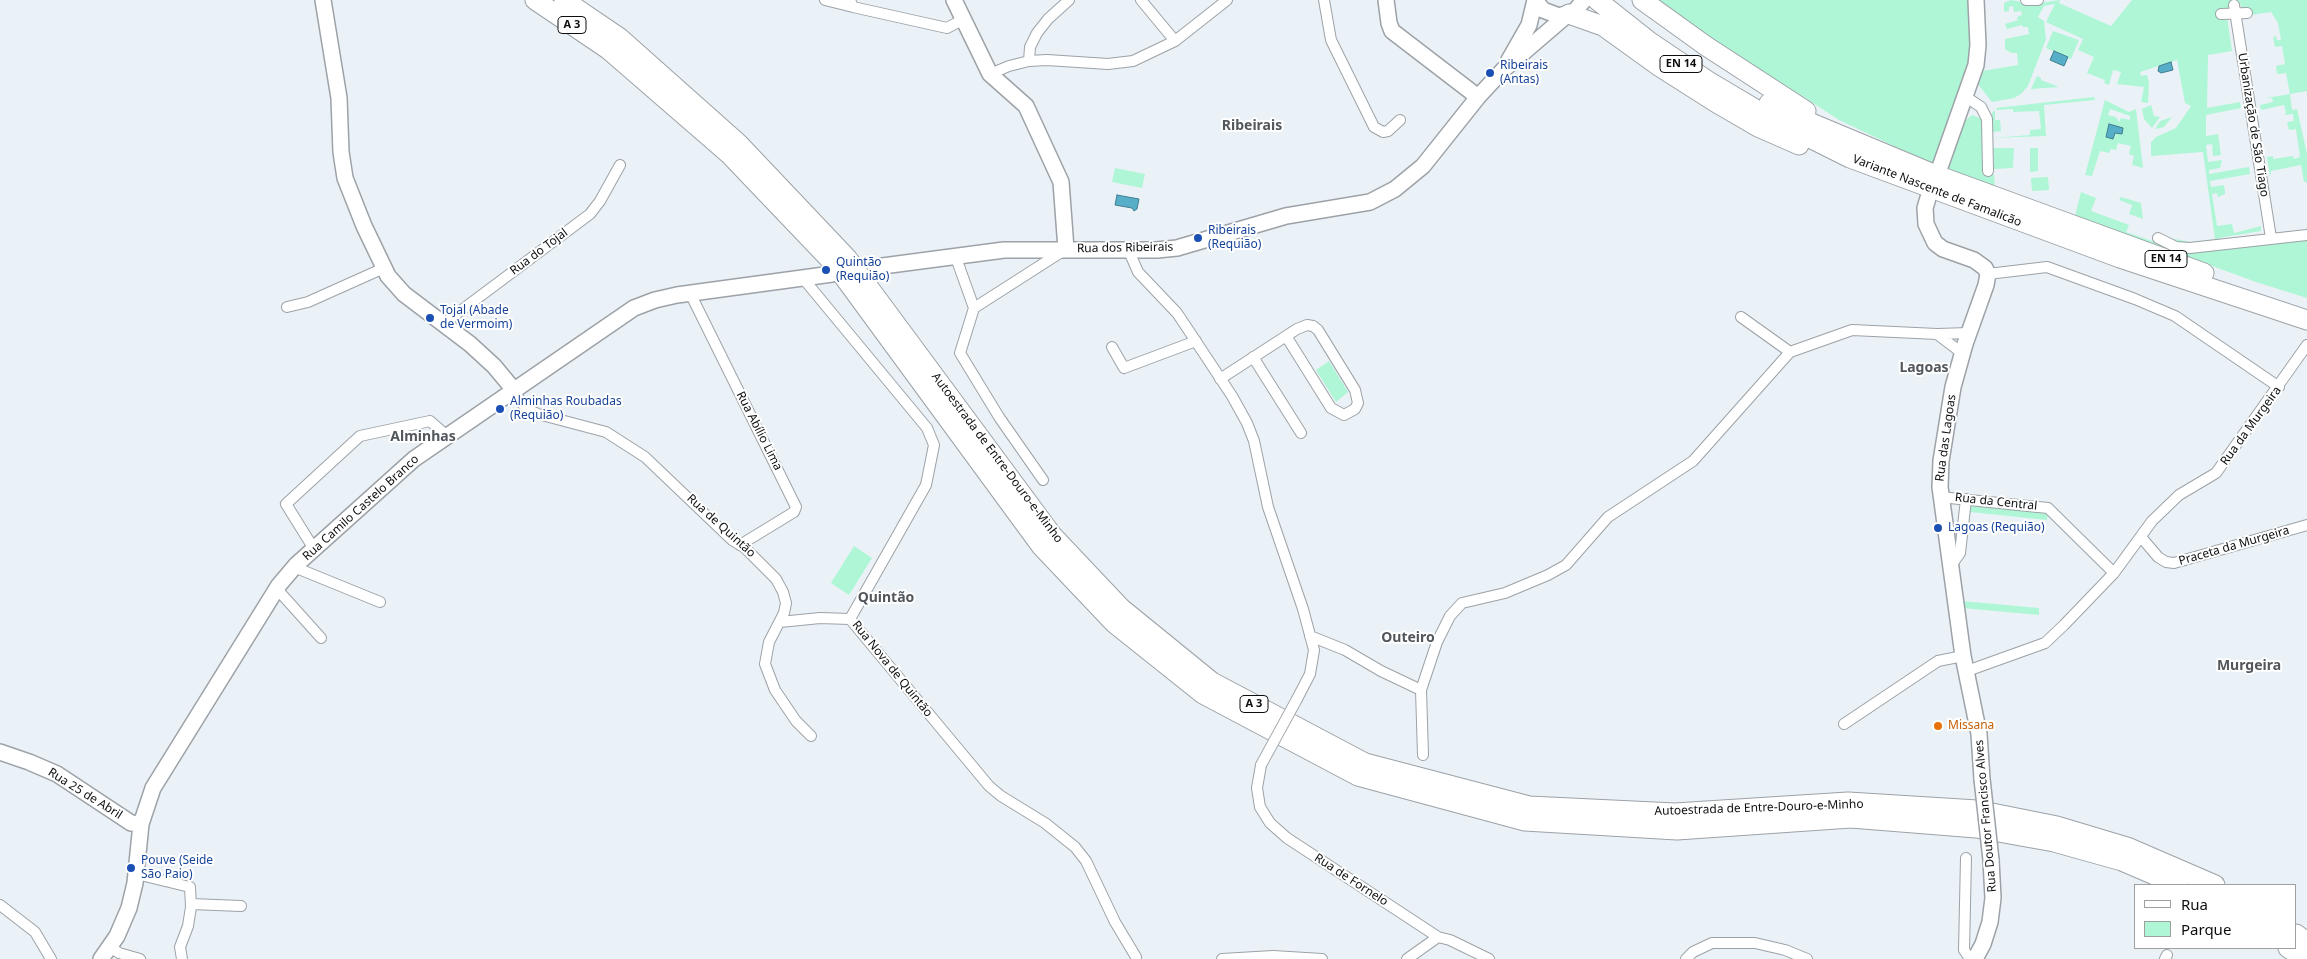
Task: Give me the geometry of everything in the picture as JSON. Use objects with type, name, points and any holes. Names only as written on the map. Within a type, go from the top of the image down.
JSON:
[{"type":"highway","name":"Autoestrada de Entre-Douro-e-Minho","points":[[535,0],[609,50],[729,154],[835,265],[1041,546],[1114,623],[1211,698],[1358,776],[1525,821],[1677,830],[1851,818],[1976,828],[2054,842],[2122,861],[2176,884]]},
{"type":"highway","name":"Autoestrada de Entre-Douro-e-Minho","points":[[564,0],[620,38],[738,143],[848,258],[1052,535],[1121,608],[1212,682],[1365,763],[1529,806],[1675,813],[1848,802],[1977,810],[2057,826],[2127,847],[2213,884]]},
{"type":"highway","name":"Variante Nascente de Famalicão","points":[[1597,0],[1650,42],[1708,81],[1772,118],[1850,158],[2120,258],[2307,320]]},
{"type":"highway","name":"Variante Nascente de Famalicão","points":[[1616,0],[1684,51],[1778,108],[1849,139],[2026,208],[2307,308]]},
{"type":"highway","points":[[1642,0],[1706,46],[1849,139]]},
{"type":"highway","points":[[1568,14],[1603,26],[1680,80],[1758,127],[1812,150],[1850,158]]},
{"type":"highway","points":[[2290,949],[2305,959]]},
{"type":"main road","points":[[323,0],[338,98],[341,152],[345,178],[364,226],[384,268],[388,276],[404,294],[470,344],[494,366],[514,390]]},
{"type":"main road","points":[[954,0],[962,20],[990,74],[1026,106],[1061,182],[1066,249]]},
{"type":"main road","points":[[1386,0],[1392,31],[1478,97]]},
{"type":"main road","points":[[1535,0],[1543,10],[1550,14],[1568,14]]},
{"type":"main road","points":[[1503,70],[1526,32],[1535,0]]},
{"type":"main road","points":[[1503,70],[1584,0]]},
{"type":"main road","points":[[1940,167],[1966,97],[1978,57],[1976,0]]},
{"type":"main road","name":"Rua dos Ribeirais","points":[[875,267],[1004,250],[1157,250],[1184,246],[1286,216],[1370,202],[1395,189],[1422,166],[1478,97],[1503,70]]},
{"type":"main road","points":[[1928,198],[1925,208],[1926,224],[1935,243],[1943,249],[1974,260],[1987,271]]},
{"type":"main road","name":"Rua das Lagoas","points":[[1967,671],[1963,656],[1940,497],[1941,461],[1953,387],[1962,353],[1986,285],[1987,271]]},
{"type":"main road","points":[[802,277],[832,274]]},
{"type":"main road","name":"Rua Camilo Castelo Branco","points":[[105,953],[129,908],[136,874],[141,824],[150,795],[277,589],[294,568],[414,459],[634,308],[655,300],[690,293],[802,277]]},
{"type":"main road","name":"Rua Doutor Francisco Alves","points":[[1967,671],[1979,734],[1993,898],[1990,922],[1983,944],[1975,959]]},
{"type":"main road","name":"Rua 25 de Abril","points":[[0,752],[57,774],[131,822],[141,824]]},
{"type":"street","points":[[826,0],[852,4],[947,28],[962,20]]},
{"type":"street","points":[[1029,61],[1030,46],[1037,33],[1069,0]]},
{"type":"street","points":[[1141,0],[1174,41]]},
{"type":"street","points":[[990,74],[1009,66],[1029,61],[1047,60],[1108,64],[1143,57],[1174,41],[1227,0]]},
{"type":"street","points":[[1324,0],[1331,40],[1374,127],[1383,132],[1388,131],[1400,120]]},
{"type":"street","points":[[2026,0],[2038,0]]},
{"type":"street","points":[[2221,14],[2235,9],[2247,12]]},
{"type":"street","name":"Urbanização de São Tiago","points":[[2235,9],[2271,238]]},
{"type":"street","points":[[1966,97],[1981,107],[1987,118],[1988,171]]},
{"type":"street","name":"Rua do Tojal","points":[[443,324],[590,214],[620,165]]},
{"type":"street","points":[[2158,238],[2176,246],[2190,248],[2307,235]]},
{"type":"street","points":[[974,308],[1066,249]]},
{"type":"street","name":"Rua de Fornelo","points":[[1128,249],[1138,272],[1177,313],[1247,423],[1254,440],[1268,507],[1314,650],[1310,674],[1261,765],[1257,788],[1260,807],[1270,823],[1300,847],[1438,937],[1457,943],[1489,959]]},
{"type":"street","points":[[955,255],[974,308],[960,353],[994,411],[1044,480]]},
{"type":"street","points":[[1987,271],[2047,267],[2135,299],[2175,316],[2279,387]]},
{"type":"street","points":[[287,307],[308,302],[384,268]]},
{"type":"street","name":"Rua Nova de Quintão","points":[[802,277],[927,428],[934,445],[926,485],[850,619],[989,786],[1001,796],[1045,823],[1075,847],[1086,861],[1115,922],[1137,958]]},
{"type":"street","name":"Rua Abílio Lima","points":[[690,293],[796,507],[794,512],[740,545]]},
{"type":"street","points":[[1741,317],[1790,352]]},
{"type":"street","points":[[1220,379],[1286,336],[1307,326],[1313,326],[1318,330],[1358,396],[1358,403],[1355,409],[1344,415],[1331,408],[1286,336]]},
{"type":"street","points":[[1423,754],[1421,690],[1437,642],[1450,616],[1462,603],[1505,593],[1548,575],[1566,565],[1608,517],[1693,460],[1790,352],[1852,330],[1969,334]]},
{"type":"street","points":[[1937,334],[1962,353]]},
{"type":"street","points":[[1112,347],[1124,368],[1196,341]]},
{"type":"street","name":"Rua da Murgeira","points":[[1967,671],[2045,642],[2084,606],[2114,573],[2152,521],[2179,496],[2216,473],[2279,387],[2306,346]]},
{"type":"street","points":[[1253,357],[1301,433]]},
{"type":"street","name":"Rua de Quintão","points":[[514,390],[520,401],[528,409],[538,414],[606,432],[645,457],[776,579],[786,603],[784,613],[769,642],[767,670],[774,690],[796,721],[810,736]]},
{"type":"street","points":[[314,549],[286,504],[360,436],[430,421],[447,436]]},
{"type":"street","name":"Rua da Central","points":[[1940,497],[2048,508],[2114,573]]},
{"type":"street","points":[[1950,567],[1960,553],[1966,499]]},
{"type":"street","name":"Praceta da Murgeira","points":[[2141,537],[2158,556],[2166,562],[2174,563],[2307,525]]},
{"type":"street","points":[[294,568],[380,602]]},
{"type":"street","points":[[277,589],[321,638]]},
{"type":"street","points":[[780,622],[820,618],[850,619]]},
{"type":"street","points":[[1310,636],[1345,650],[1381,671],[1421,690]]},
{"type":"street","points":[[1844,724],[1938,661],[1963,656]]},
{"type":"street","points":[[1966,858],[1964,950],[1970,959]]},
{"type":"street","points":[[136,874],[190,887],[191,904],[188,926],[180,947],[182,959]]},
{"type":"street","points":[[191,904],[241,906]]},
{"type":"street","points":[[0,905],[35,932],[51,959]]},
{"type":"street","points":[[1407,959],[1438,937]]},
{"type":"street","points":[[1686,959],[1693,952],[1712,943],[1756,943],[1785,950],[1807,959]]},
{"type":"street","points":[[105,953],[119,953],[140,959]]},
{"type":"street","points":[[1222,959],[1273,956],[1322,959]]},
{"type":"green space","points":[[1652,0],[1970,0],[1973,29],[1969,67],[1934,165],[1839,120],[1801,95],[1748,65]]},
{"type":"green space","points":[[2011,0],[2033,4],[2060,0],[2059,3],[2111,26],[2132,0],[2307,0],[2307,91],[2290,94],[2286,73],[2277,74],[2276,66],[2285,64],[2282,46],[2275,47],[2273,37],[2276,36],[2277,40],[2281,40],[2278,23],[2271,12],[2250,15],[2242,8],[2240,3],[2229,2],[2227,17],[2232,51],[2208,55],[2207,108],[2240,102],[2241,108],[2206,115],[2206,136],[2218,134],[2221,155],[2213,156],[2212,144],[2206,145],[2208,162],[2222,160],[2220,168],[2209,170],[2209,174],[2249,167],[2250,174],[2210,181],[2211,187],[2224,185],[2225,191],[2225,194],[2218,197],[2217,193],[2212,194],[2217,226],[2232,224],[2234,233],[2261,226],[2261,231],[2219,238],[2219,242],[2183,245],[2163,237],[2191,242],[2215,239],[2203,152],[2151,156],[2151,142],[2156,137],[2176,128],[2191,106],[2185,103],[2177,60],[2140,72],[2141,76],[2147,75],[2149,83],[2148,103],[2141,102],[2144,87],[2117,84],[2121,72],[2113,70],[2109,85],[2104,83],[2105,80],[2087,73],[2094,57],[2078,50],[2083,39],[2046,22],[2055,4],[2044,6],[2038,17],[2044,21],[2046,39],[2028,86],[2021,94],[2014,98],[1992,102],[1977,83],[1982,71],[2018,65],[2017,53],[2011,53],[2005,49],[2005,39],[2029,34],[2028,27],[2023,27],[2022,25],[2007,29],[2005,24],[2018,20],[2017,17],[2022,15],[2021,11],[2014,12],[2013,6],[2009,7],[2009,11],[2004,12],[2004,3]]},
{"type":"green space","points":[[2053,31],[2079,40],[2071,59],[2046,48]]},
{"type":"green space","points":[[2037,76],[2041,80],[2059,87],[2031,89]]},
{"type":"green space","points":[[2290,94],[2292,110],[2297,109],[2307,154],[2307,182],[2304,182],[2301,165],[2271,171],[2270,177],[2267,157],[2273,156],[2273,159],[2293,156],[2294,159],[2300,157],[2296,129],[2289,130],[2287,122],[2294,121],[2293,114],[2284,115],[2286,113],[2284,105],[2261,110],[2260,105],[2273,102],[2272,98],[2266,98]]},
{"type":"green space","points":[[2094,97],[2095,100],[2044,105],[2046,136],[1993,138],[2030,135],[2030,130],[2041,129],[2039,111],[2013,112],[2013,109],[1997,110],[1996,108]]},
{"type":"green space","points":[[2105,100],[2129,112],[2136,109],[2143,168],[2132,165],[2134,156],[2129,154],[2131,146],[2118,143],[2116,150],[2111,149],[2109,153],[2100,151],[2092,176],[2085,175]],"holes":[[[2110,109],[2130,116],[2130,120],[2121,118],[2119,122],[2116,117],[2108,115]]]},
{"type":"green space","points":[[2151,105],[2154,116],[2160,117],[2152,128],[2144,119],[2142,109]]},
{"type":"green space","points":[[1995,110],[1995,120],[2000,120],[2001,131],[1993,132],[1992,113]]},
{"type":"green space","points":[[1972,115],[1982,119],[1984,170],[1994,175],[1995,189],[1946,170],[1952,161],[1954,149],[1965,121]]},
{"type":"green space","points":[[2172,117],[2164,127],[2155,129],[2160,121]]},
{"type":"green space","points":[[1993,148],[2014,148],[2013,168],[1994,169]]},
{"type":"green space","points":[[2030,148],[2038,148],[2038,171],[2030,172]]},
{"type":"green space","points":[[1115,168],[1145,174],[1142,188],[1112,182]]},
{"type":"green space","points":[[2048,177],[2049,190],[2032,191],[2031,178]]},
{"type":"green space","points":[[2081,192],[2096,198],[2091,211],[2129,225],[2126,232],[2181,251],[2307,237],[2307,298],[2256,282],[2075,216]]},
{"type":"green space","points":[[2121,197],[2141,203],[2143,219],[2129,214],[2132,205],[2119,200]]},
{"type":"green space","points":[[1329,361],[1348,392],[1336,402],[1316,370]]},
{"type":"green space","points":[[1971,503],[2048,511],[2047,520],[1970,512]]},
{"type":"green space","points":[[854,546],[872,558],[849,595],[831,583]]},
{"type":"green space","points":[[1962,601],[2039,608],[2039,615],[1963,608]]},
{"type":"water","points":[[2054,51],[2068,57],[2064,66],[2050,60]]},
{"type":"water","points":[[2171,62],[2173,70],[2161,73],[2158,71],[2159,66]]},
{"type":"water","points":[[2109,124],[2123,128],[2122,134],[2115,133],[2113,139],[2106,137]]},
{"type":"water","points":[[1117,195],[1139,199],[1137,209],[1134,211],[1132,208],[1115,205]]},
{"type":"place","name":"Ribeirais (Antas)","points":[[1490,73]]},
{"type":"place","name":"Ribeirais (Requião)","points":[[1198,238]]},
{"type":"place","name":"Quintão (Requião)","points":[[826,270]]},
{"type":"place","name":"Tojal (Abade de Vermoim)","points":[[430,318]]},
{"type":"place","name":"Alminhas Roubadas (Requião)","points":[[500,409]]},
{"type":"place","name":"Lagoas (Requião)","points":[[1938,528]]},
{"type":"place","name":"Missana","points":[[1938,726]]},
{"type":"place","name":"Pouve (Seide São Paio)","points":[[131,868]]},
{"type":"district","name":"Ribeirais","points":[[1252,126]]},
{"type":"district","name":"Lagoas","points":[[1924,368]]},
{"type":"district","name":"Alminhas","points":[[423,437]]},
{"type":"district","name":"Quintão","points":[[886,598]]},
{"type":"district","name":"Outeiro","points":[[1408,638]]},
{"type":"district","name":"Murgeira","points":[[2249,666]]}]
